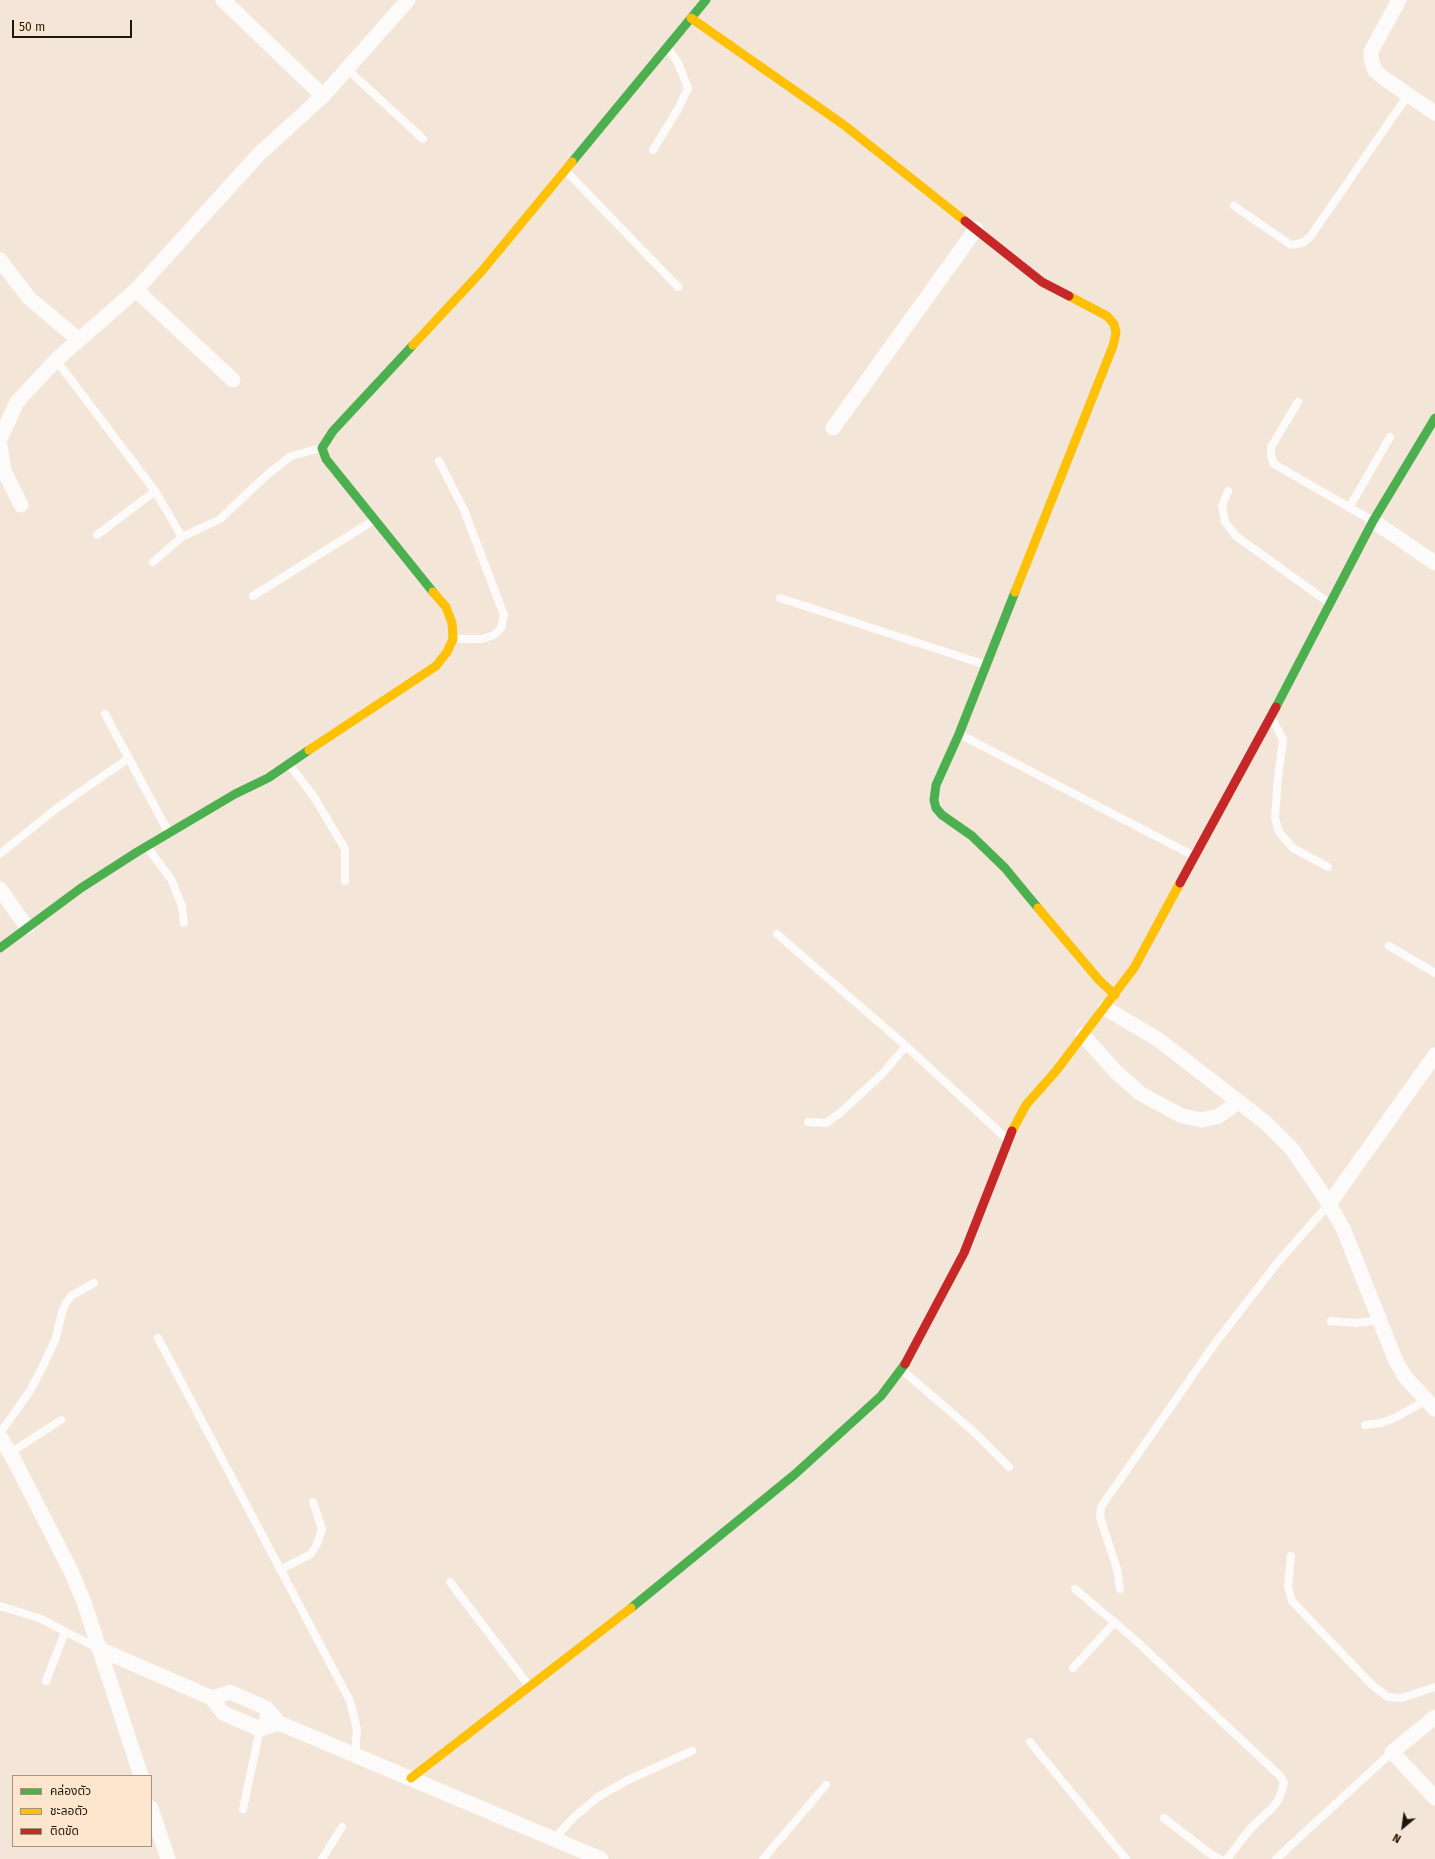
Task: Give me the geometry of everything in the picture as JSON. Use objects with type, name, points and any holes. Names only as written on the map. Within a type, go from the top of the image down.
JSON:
[{"type":"street","points":[[223,0],[323,96]]},
{"type":"street","points":[[0,439],[17,402],[56,360],[136,290],[259,154],[323,96],[408,0]]},
{"type":"street","points":[[0,948],[26,927],[81,888],[235,794],[268,778],[436,666],[447,652],[453,639],[452,623],[446,607],[326,459],[322,448],[333,431],[481,272],[706,0]]},
{"type":"street","points":[[1399,0],[1371,52],[1371,59],[1376,71],[1435,113]]},
{"type":"street","points":[[691,18],[844,124],[1042,282],[1108,316],[1114,324],[1116,333],[1113,346],[959,734],[936,785],[934,800],[936,808],[942,815],[972,836],[1005,868],[1099,980],[1115,995]]},
{"type":"street","points":[[833,428],[976,229]]},
{"type":"street","points":[[0,260],[29,298],[79,340]]},
{"type":"street","points":[[136,290],[233,380]]},
{"type":"street","points":[[411,1778],[607,1627],[794,1475],[881,1396],[902,1370],[964,1253],[1008,1141],[1026,1105],[1056,1071],[1134,968],[1271,717],[1374,521],[1435,418]]},
{"type":"street","points":[[0,446],[4,471],[21,505]]},
{"type":"street","points":[[1374,521],[1435,563]]},
{"type":"street","points":[[0,889],[26,927]]},
{"type":"street","points":[[1105,1008],[1159,1040],[1266,1123],[1292,1149],[1329,1204],[1343,1228],[1395,1359],[1405,1377],[1431,1405]]},
{"type":"street","points":[[1083,1035],[1116,1072],[1141,1094],[1182,1116],[1202,1120],[1219,1116],[1238,1102]]},
{"type":"street","points":[[1329,1204],[1435,1055]]},
{"type":"street","points":[[0,1437],[10,1453],[71,1571],[84,1602],[141,1775]]},
{"type":"street","points":[[99,1649],[212,1698],[223,1713],[260,1729],[279,1723]]},
{"type":"street","points":[[212,1698],[230,1692],[266,1708],[279,1723],[355,1756],[555,1838],[593,1857]]},
{"type":"street","points":[[1435,1717],[1392,1752],[1435,1798]]},
{"type":"street","points":[[152,1811],[168,1859]]},
{"type":"lane","points":[[653,150],[678,109],[688,88],[678,63],[667,47]]},
{"type":"lane","points":[[347,69],[423,139]]},
{"type":"lane","points":[[1234,206],[1291,246],[1302,243],[1310,237],[1408,95]]},
{"type":"lane","points":[[565,170],[678,287]]},
{"type":"lane","points":[[56,360],[155,491],[182,536]]},
{"type":"lane","points":[[1298,402],[1271,447],[1270,456],[1274,464],[1374,521]]},
{"type":"lane","points":[[1349,508],[1390,437]]},
{"type":"lane","points":[[154,562],[182,536],[220,519],[268,474],[291,456],[322,448]]},
{"type":"lane","points":[[439,461],[464,510],[504,614],[501,628],[494,635],[482,639],[453,639]]},
{"type":"lane","points":[[97,535],[155,491]]},
{"type":"lane","points":[[1228,491],[1222,506],[1225,522],[1236,536],[1330,604]]},
{"type":"lane","points":[[253,596],[375,519]]},
{"type":"lane","points":[[780,598],[986,665]]},
{"type":"lane","points":[[105,714],[169,834]]},
{"type":"lane","points":[[1271,717],[1283,740],[1275,818],[1279,832],[1293,848],[1328,867]]},
{"type":"lane","points":[[959,734],[1194,856]]},
{"type":"lane","points":[[0,854],[57,808],[129,758]]},
{"type":"lane","points":[[289,764],[314,797],[345,849],[345,881]]},
{"type":"lane","points":[[147,847],[171,880],[182,906],[184,923]]},
{"type":"lane","points":[[777,934],[906,1046],[1008,1141]]},
{"type":"lane","points":[[1389,946],[1435,972]]},
{"type":"lane","points":[[808,1122],[826,1123],[840,1113],[883,1073],[906,1046]]},
{"type":"lane","points":[[1120,1589],[1115,1563],[1100,1516],[1101,1507],[1213,1346],[1278,1262],[1329,1204]]},
{"type":"lane","points":[[0,1432],[30,1391],[42,1368],[56,1338],[66,1302],[71,1296],[94,1283]]},
{"type":"lane","points":[[1332,1321],[1356,1323],[1380,1320]]},
{"type":"lane","points":[[158,1338],[350,1701],[357,1729],[355,1756]]},
{"type":"lane","points":[[902,1370],[974,1432],[1009,1467]]},
{"type":"lane","points":[[1365,1425],[1381,1423],[1431,1405]]},
{"type":"lane","points":[[10,1453],[61,1420]]},
{"type":"lane","points":[[280,1570],[311,1554],[317,1544],[322,1529],[313,1502]]},
{"type":"lane","points":[[1291,1556],[1288,1587],[1292,1601],[1372,1685],[1388,1697],[1401,1698],[1435,1687]]},
{"type":"lane","points":[[450,1582],[530,1686]]},
{"type":"lane","points":[[1075,1589],[1115,1622],[1280,1777],[1284,1783],[1279,1799],[1273,1807],[1250,1829],[1227,1859]]},
{"type":"lane","points":[[0,1606],[39,1618],[99,1649]]},
{"type":"lane","points":[[1073,1668],[1115,1622]]},
{"type":"lane","points":[[46,1681],[65,1632]]},
{"type":"lane","points":[[243,1809],[266,1708]]},
{"type":"lane","points":[[1030,1742],[1126,1859]]},
{"type":"lane","points":[[555,1838],[573,1818],[598,1797],[626,1781],[692,1751]]},
{"type":"lane","points":[[1276,1859],[1392,1752]]},
{"type":"lane","points":[[764,1859],[826,1786]]},
{"type":"lane","points":[[1164,1818],[1209,1853],[1220,1859]]},
{"type":"lane","points":[[322,1859],[342,1827]]},
{"type":"traffic: fast","points":[[572,162],[706,0]]},
{"type":"traffic: fast","points":[[413,345],[333,431],[322,448],[326,459],[433,592]]},
{"type":"traffic: fast","points":[[1276,707],[1373,521],[1435,418]]},
{"type":"traffic: fast","points":[[1015,592],[959,734],[936,785],[934,800],[936,808],[942,815],[972,836],[1005,868],[1038,908]]},
{"type":"traffic: fast","points":[[0,948],[81,888],[137,852],[235,794],[268,778],[309,750]]},
{"type":"traffic: fast","points":[[631,1608],[794,1475],[881,1396],[905,1364]]},
{"type":"traffic: slow","points":[[691,18],[844,125],[965,221]]},
{"type":"traffic: slow","points":[[413,345],[481,272],[572,162]]},
{"type":"traffic: slow","points":[[1015,592],[1113,346],[1116,333],[1114,324],[1107,316],[1069,296]]},
{"type":"traffic: slow","points":[[309,750],[436,666],[447,652],[453,639],[452,623],[446,607],[433,592]]},
{"type":"traffic: slow","points":[[1012,1131],[1026,1105],[1056,1071],[1134,968],[1180,883]]},
{"type":"traffic: slow","points":[[1038,908],[1099,980],[1115,995]]},
{"type":"traffic: slow","points":[[411,1778],[631,1608]]},
{"type":"traffic: jam","points":[[965,221],[1042,282],[1069,296]]},
{"type":"traffic: jam","points":[[1180,883],[1276,707]]},
{"type":"traffic: jam","points":[[905,1364],[964,1253],[1012,1131]]}]
